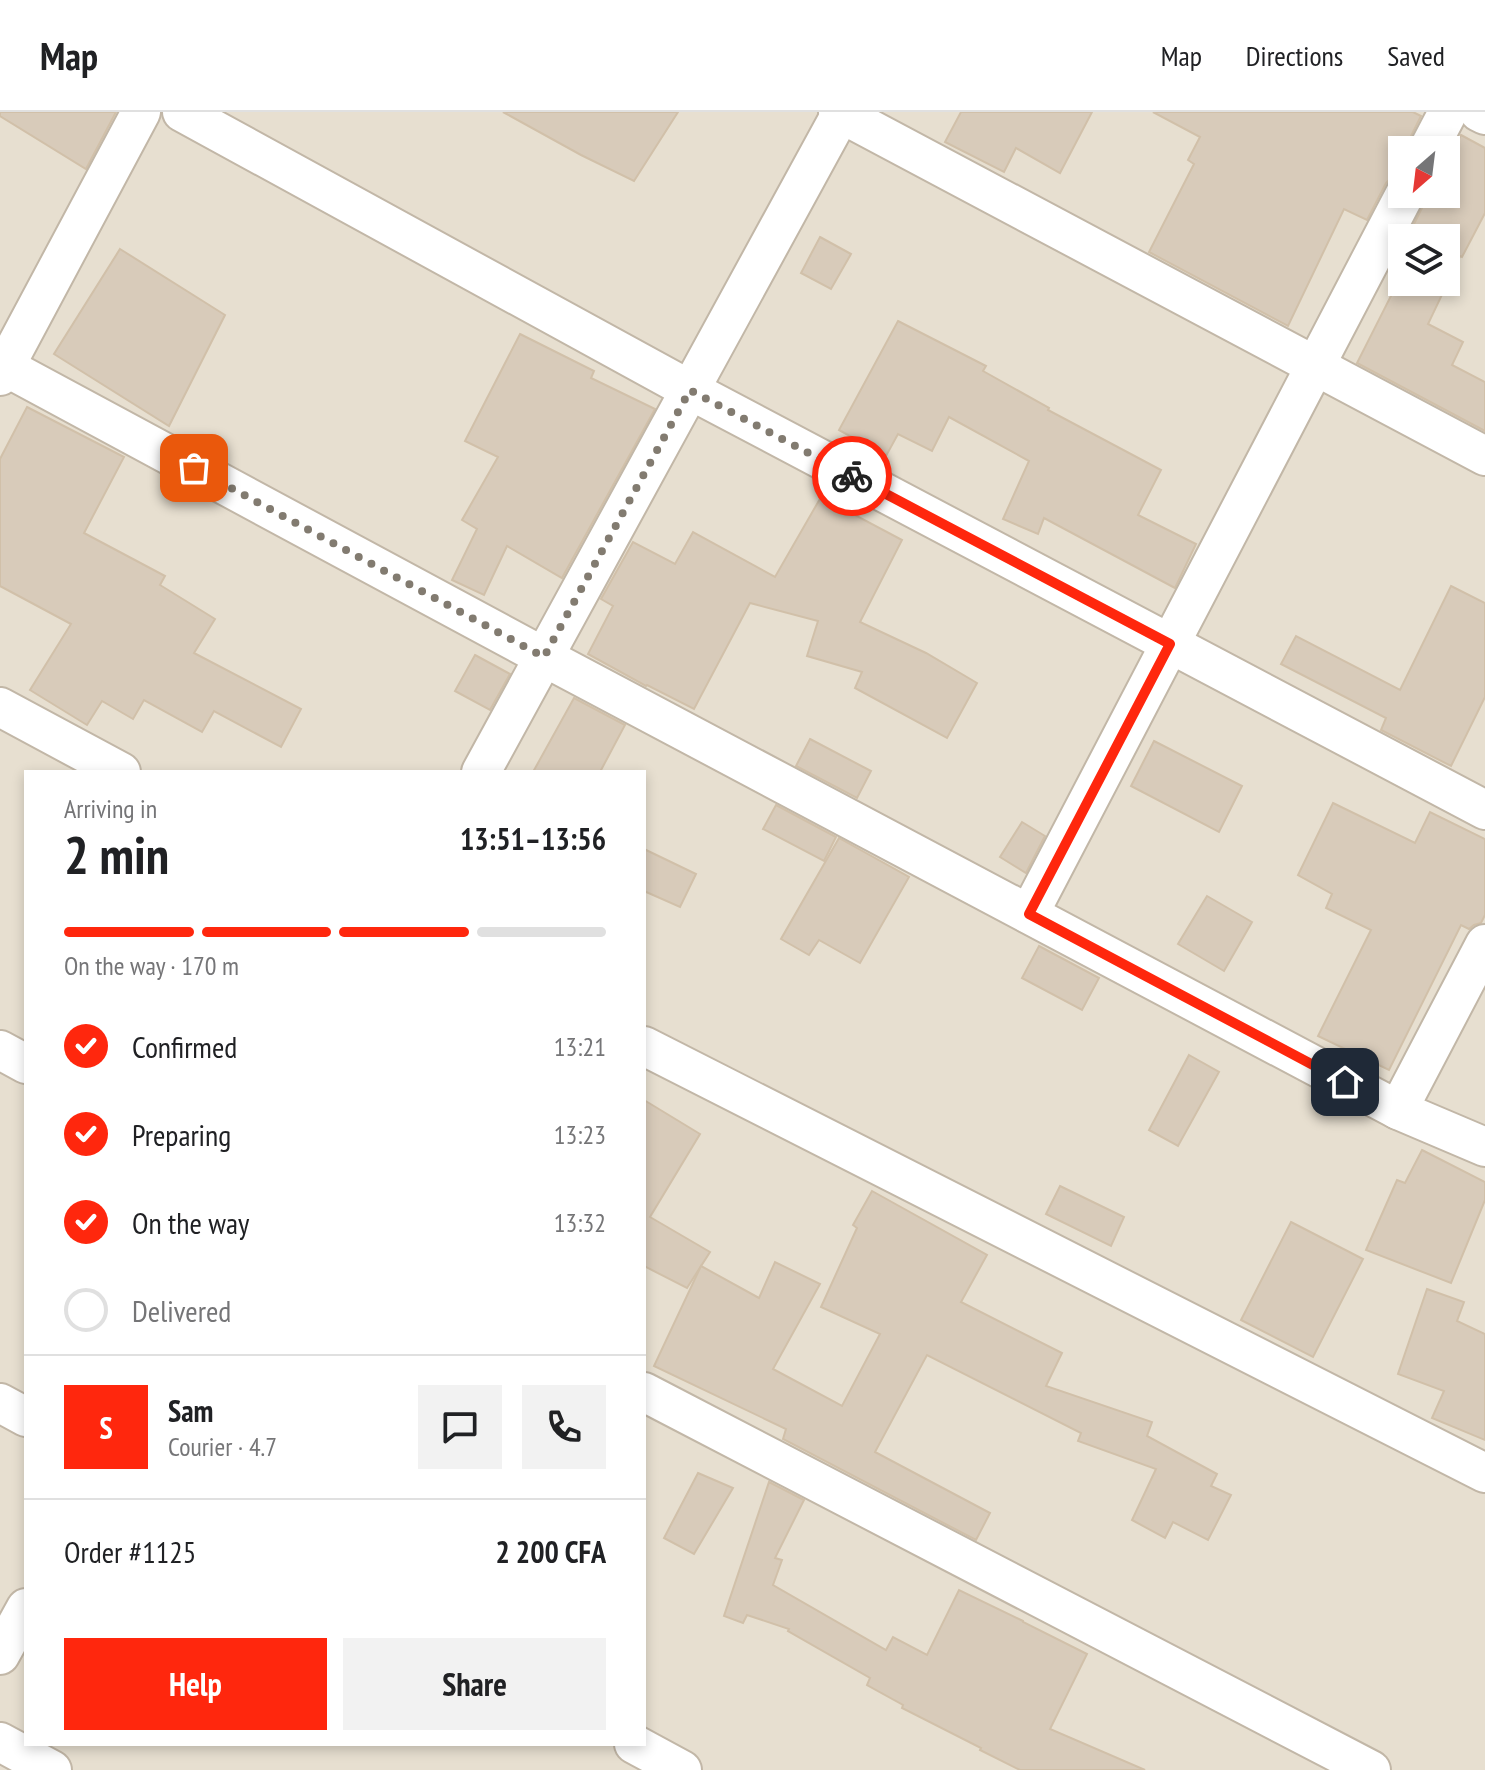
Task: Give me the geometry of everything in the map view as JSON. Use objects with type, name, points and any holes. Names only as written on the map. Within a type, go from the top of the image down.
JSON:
[{"type":"street","points":[[141,112],[2,369],[1398,1110],[1485,1147]]},
{"type":"street","points":[[182,112],[690,390],[1485,810]]},
{"type":"street","points":[[1435,136],[1448,112]]},
{"type":"street","points":[[1479,112],[1485,115]]},
{"type":"street","points":[[482,770],[840,113],[1485,456]]},
{"type":"street","points":[[1029,914],[1398,208]]},
{"type":"street","points":[[0,707],[117,770]]},
{"type":"street","points":[[1398,1110],[1485,944]]},
{"type":"street","points":[[646,1047],[1485,1473]]},
{"type":"street","points":[[0,1050],[24,1063]]},
{"type":"street","points":[[646,1393],[1371,1770]]},
{"type":"street","points":[[0,1403],[24,1416]]},
{"type":"street","points":[[0,1655],[24,1612]]},
{"type":"street","points":[[0,1742],[52,1770]]},
{"type":"street","points":[[638,1746],[682,1770]]},
{"type":"shaded area","points":[[0,112],[1485,112],[1485,1770],[0,1770]]},
{"type":"building","points":[[0,112],[116,112],[86,169],[0,116]]},
{"type":"building","points":[[503,112],[678,112],[634,181]]},
{"type":"building","points":[[961,112],[1092,112],[1060,173],[1016,148],[1004,172],[945,142]]},
{"type":"building","points":[[1153,112],[1413,112],[1421,116],[1411,136],[1388,136],[1388,181],[1367,220],[1344,209],[1288,326],[1149,252],[1194,164],[1188,160],[1200,137]]},
{"type":"building","points":[[1460,137],[1485,148],[1485,213],[1462,257],[1460,224],[1414,224],[1422,208],[1460,208]]},
{"type":"building","points":[[820,237],[851,254],[831,289],[801,273]]},
{"type":"building","points":[[120,249],[225,315],[169,426],[54,354]]},
{"type":"building","points":[[1391,296],[1441,296],[1428,324],[1463,342],[1452,365],[1485,382],[1485,431],[1357,363]]},
{"type":"building","points":[[898,321],[986,366],[983,371],[1048,410],[1161,470],[1138,515],[1196,544],[1175,588],[1044,518],[1038,534],[1003,519],[1029,461],[949,417],[932,451],[898,434],[886,456],[839,430]]},
{"type":"building","points":[[520,334],[594,371],[591,378],[655,409],[562,578],[507,546],[484,595],[452,580],[477,529],[462,520],[498,457],[465,441]]},
{"type":"building","points":[[27,407],[124,457],[84,533],[165,576],[160,585],[215,619],[194,653],[301,709],[281,747],[214,711],[202,732],[144,700],[133,719],[102,701],[87,725],[30,690],[71,624],[0,586],[0,459]]},
{"type":"building","points":[[821,497],[902,540],[860,622],[926,653],[977,683],[947,738],[855,688],[862,672],[807,656],[818,621],[750,603],[694,709],[588,654],[613,606],[601,599],[633,542],[675,564],[693,532],[775,577]]},
{"type":"building","points":[[1451,586],[1485,603],[1485,697],[1451,766],[1381,730],[1386,718],[1281,664],[1296,636],[1400,690]]},
{"type":"building","points":[[475,655],[510,674],[490,710],[455,691]]},
{"type":"building","points":[[574,698],[625,725],[601,770],[534,770]]},
{"type":"building","points":[[810,739],[871,771],[857,798],[796,766]]},
{"type":"building","points":[[1154,741],[1242,786],[1219,832],[1131,786]]},
{"type":"building","points":[[1333,803],[1415,843],[1430,812],[1485,839],[1485,915],[1481,923],[1469,929],[1461,925],[1389,1070],[1318,1036],[1371,930],[1326,908],[1332,894],[1298,875]]},
{"type":"building","points":[[776,805],[836,837],[824,861],[763,829]]},
{"type":"building","points":[[1022,822],[1045,836],[1026,873],[1000,857]]},
{"type":"building","points":[[839,838],[909,877],[860,963],[819,940],[809,955],[781,939]]},
{"type":"building","points":[[646,850],[696,874],[680,907],[646,892]]},
{"type":"building","points":[[1207,896],[1252,922],[1224,971],[1178,944]]},
{"type":"building","points":[[1039,946],[1099,978],[1082,1010],[1022,978]]},
{"type":"building","points":[[1189,1055],[1219,1072],[1178,1146],[1149,1130]]},
{"type":"building","points":[[646,1101],[700,1134],[650,1217],[710,1252],[687,1288],[646,1267]]},
{"type":"building","points":[[1422,1150],[1485,1182],[1485,1200],[1451,1283],[1366,1250],[1397,1180],[1405,1183]]},
{"type":"building","points":[[1060,1186],[1124,1217],[1111,1246],[1046,1214]]},
{"type":"building","points":[[872,1191],[987,1255],[961,1302],[1062,1353],[1046,1386],[1152,1422],[1147,1436],[1217,1474],[1211,1486],[1231,1495],[1208,1540],[1173,1522],[1165,1538],[1132,1520],[1156,1469],[1078,1441],[1081,1433],[927,1355],[875,1452],[990,1513],[976,1540],[783,1439],[786,1429],[654,1366],[701,1266],[759,1298],[775,1262],[820,1284],[773,1369],[842,1406],[880,1334],[821,1307],[857,1228],[853,1225]]},
{"type":"building","points":[[1291,1222],[1363,1259],[1313,1357],[1241,1320]]},
{"type":"building","points":[[1427,1289],[1464,1302],[1457,1321],[1485,1334],[1485,1440],[1432,1418],[1444,1391],[1398,1374]]},
{"type":"building","points":[[698,1473],[733,1488],[694,1554],[664,1538]]},
{"type":"building","points":[[769,1482],[804,1500],[775,1558],[782,1560],[773,1585],[886,1650],[893,1637],[927,1655],[959,1590],[1023,1621],[1087,1654],[1050,1729],[1145,1770],[1020,1770],[902,1708],[903,1705],[867,1685],[870,1678],[789,1629],[747,1615],[743,1623],[724,1616]]},
{"type":"way so far","points":[[194,468],[544,657],[690,390],[852,476]]},
{"type":"route","points":[[852,476],[1170,644],[1029,914],[1345,1082]]}]
